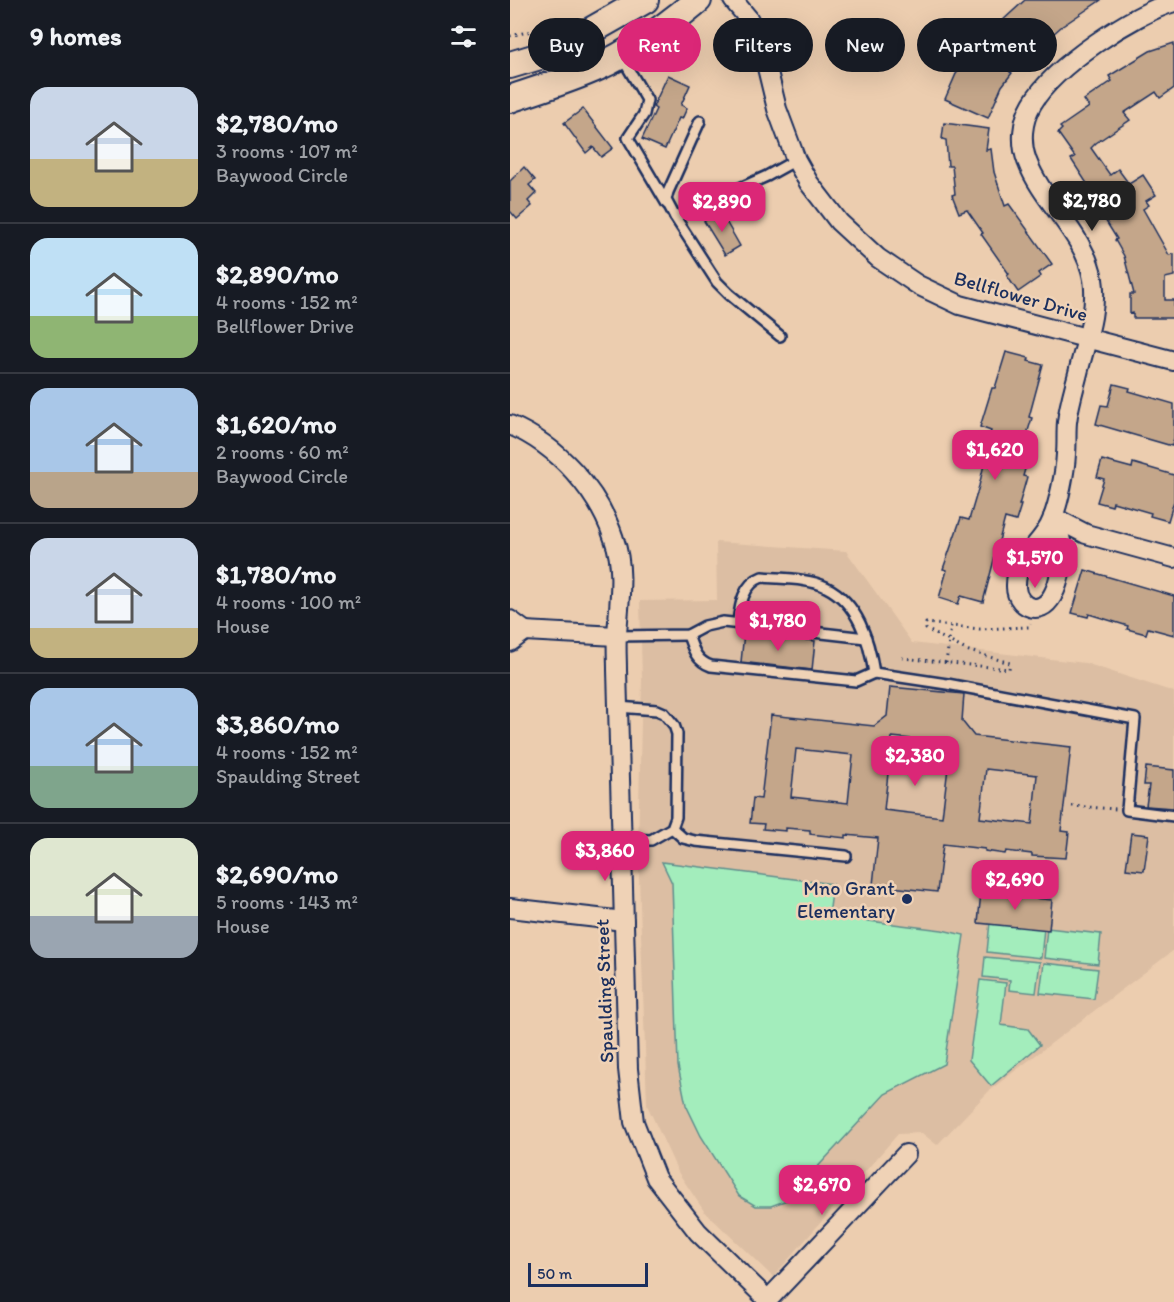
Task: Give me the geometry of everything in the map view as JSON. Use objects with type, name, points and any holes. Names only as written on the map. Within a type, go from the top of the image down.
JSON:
[{"type":"main road","points":[[510,65],[540,56],[587,33],[645,0]]},
{"type":"main road","points":[[676,18],[698,0]]},
{"type":"main road","points":[[510,99],[575,76],[617,57]]},
{"type":"street","name":"Bellflower Drive","points":[[733,0],[748,18],[761,43],[777,109],[796,160],[824,203],[851,234],[878,258],[918,285],[960,305],[1174,361]]},
{"type":"street","points":[[1174,2],[1142,14],[1081,54],[1037,95],[1024,124],[1023,141],[1028,162],[1086,257],[1094,294],[1087,338],[1070,406],[1066,464],[1053,517],[1086,534],[1174,558]]},
{"type":"street","name":"Spaulding Street","points":[[510,425],[528,433],[558,455],[592,493],[615,539],[620,569],[620,600],[616,636],[628,1069],[634,1122],[656,1178],[698,1232],[767,1301]]},
{"type":"street","points":[[510,620],[525,631],[616,636]]},
{"type":"street","points":[[510,642],[525,631]]},
{"type":"street","points":[[510,908],[624,921]]},
{"type":"street","points":[[767,1301],[906,1154]]},
{"type":"lane","points":[[631,72],[647,100],[644,114],[628,138],[717,282],[780,336]]},
{"type":"lane","points":[[667,204],[668,192],[700,121]]},
{"type":"lane","points":[[675,217],[767,176],[796,160]]},
{"type":"lane","points":[[738,623],[747,589],[762,577],[806,582],[826,587],[837,595],[858,619],[866,638],[874,673]]},
{"type":"lane","points":[[616,636],[688,635],[705,626],[723,622],[866,638]]},
{"type":"lane","points":[[688,635],[696,657],[711,666],[856,681],[874,673],[947,684],[1135,719],[1127,810],[1174,816]]},
{"type":"lane","points":[[618,707],[648,708],[664,713],[674,725],[677,734],[676,817],[672,828],[651,840],[622,839]]},
{"type":"lane","points":[[672,828],[683,838],[695,841],[846,856]]},
{"type":"path","points":[[510,36],[528,32]]},
{"type":"path","points":[[902,658],[1009,669],[1010,663],[966,650],[926,629],[926,623],[980,628],[1029,627],[1031,615]]},
{"type":"path","points":[[946,663],[951,626]]},
{"type":"path","points":[[1072,806],[1127,810]]},
{"type":"shaded area","name":"Mno Grant Elementary","points":[[716,542],[846,551],[912,643],[1085,663],[1174,692],[1174,950],[990,1090],[937,1145],[922,1133],[898,1134],[773,1277],[704,1211],[678,1172],[647,1105],[638,848],[642,680],[640,601],[717,600]]},
{"type":"green space","points":[[662,862],[833,884],[829,916],[942,930],[964,935],[944,1064],[885,1094],[787,1200],[771,1206],[756,1206],[739,1196],[701,1136],[686,1105],[678,1066],[672,883]]},
{"type":"green space","points":[[990,922],[1044,928],[1041,958],[987,952]]},
{"type":"green space","points":[[1047,928],[1101,934],[1098,964],[1044,958]]},
{"type":"green space","points":[[985,957],[1040,962],[1036,993],[1009,990],[1010,980],[983,977]]},
{"type":"green space","points":[[1044,963],[1098,969],[1094,999],[1040,993]]},
{"type":"green space","points":[[980,980],[1006,983],[1001,1025],[1028,1029],[1040,1045],[991,1086],[969,1060]]},
{"type":"building","points":[[1025,0],[1101,0],[1057,31],[1057,18],[1005,18]]},
{"type":"building","points":[[1174,43],[1174,88],[1160,98],[1156,92],[1124,113],[1130,120],[1091,148],[1110,175],[1118,169],[1129,184],[1143,175],[1156,195],[1146,201],[1149,205],[1143,209],[1169,255],[1174,254],[1174,276],[1165,278],[1165,300],[1174,300],[1174,318],[1133,318],[1133,313],[1130,314],[1130,294],[1134,294],[1124,256],[1115,240],[1117,239],[1094,202],[1092,203],[1082,189],[1088,185],[1071,159],[1075,157],[1058,133],[1062,129],[1060,127],[1089,107],[1084,100],[1112,81],[1109,76],[1150,51]]},
{"type":"building","points":[[958,72],[1012,73],[1002,86],[988,118],[945,99]]},
{"type":"building","points":[[668,75],[690,85],[681,105],[687,108],[682,119],[679,118],[665,149],[642,139],[656,109],[653,107]]},
{"type":"building","points":[[583,109],[613,148],[601,157],[593,147],[586,153],[564,123]]},
{"type":"building","points":[[944,123],[989,129],[986,150],[991,149],[994,172],[1005,206],[1009,204],[1052,264],[1039,273],[1041,276],[1018,292],[1007,276],[1009,274],[967,210],[959,213],[952,195],[955,194],[952,166],[948,166],[946,140],[942,139]]},
{"type":"building","points":[[524,167],[535,180],[529,185],[536,193],[528,201],[532,206],[517,219],[510,211],[510,181]]},
{"type":"building","points":[[720,211],[740,246],[725,255],[704,221]]},
{"type":"building","points":[[1006,352],[1029,358],[1028,361],[1043,365],[1029,417],[1032,418],[1023,447],[1031,449],[1023,476],[1027,477],[1016,521],[1005,518],[983,602],[961,596],[958,604],[939,598],[947,570],[943,569],[961,518],[969,520],[979,486],[986,456],[983,455],[991,431],[980,427]]},
{"type":"building","points":[[1114,384],[1130,388],[1129,391],[1174,404],[1172,446],[1096,424],[1101,405],[1108,406]]},
{"type":"building","points":[[1102,460],[1132,468],[1133,463],[1174,475],[1174,501],[1168,521],[1150,516],[1151,513],[1113,502],[1112,506],[1097,502],[1104,479],[1097,477]]},
{"type":"building","points":[[1085,570],[1174,596],[1174,635],[1148,628],[1146,634],[1089,614],[1088,617],[1072,613]]},
{"type":"building","points":[[744,633],[815,641],[812,670],[741,662]]},
{"type":"building","points":[[890,687],[964,694],[962,721],[974,736],[1071,747],[1061,831],[1069,832],[1066,858],[1032,856],[1032,854],[1006,851],[1005,854],[943,844],[937,892],[873,885],[878,838],[846,835],[846,838],[810,834],[810,830],[786,828],[786,831],[763,829],[764,824],[750,823],[753,798],[761,799],[771,715],[874,726],[887,716]],"holes":[[[892,737],[951,743],[942,817],[884,810]],[[796,749],[853,755],[848,803],[791,797]],[[986,769],[1037,775],[1032,824],[980,818]]]},
{"type":"building","points":[[1146,767],[1174,770],[1174,808],[1146,806],[1149,785],[1144,785]]},
{"type":"building","points":[[1131,833],[1149,835],[1144,871],[1126,869]]},
{"type":"building","points":[[981,892],[1052,900],[1049,930],[978,923]]},
{"type":"place","name":"Mno Grant Elementary","points":[[907,899]]}]
